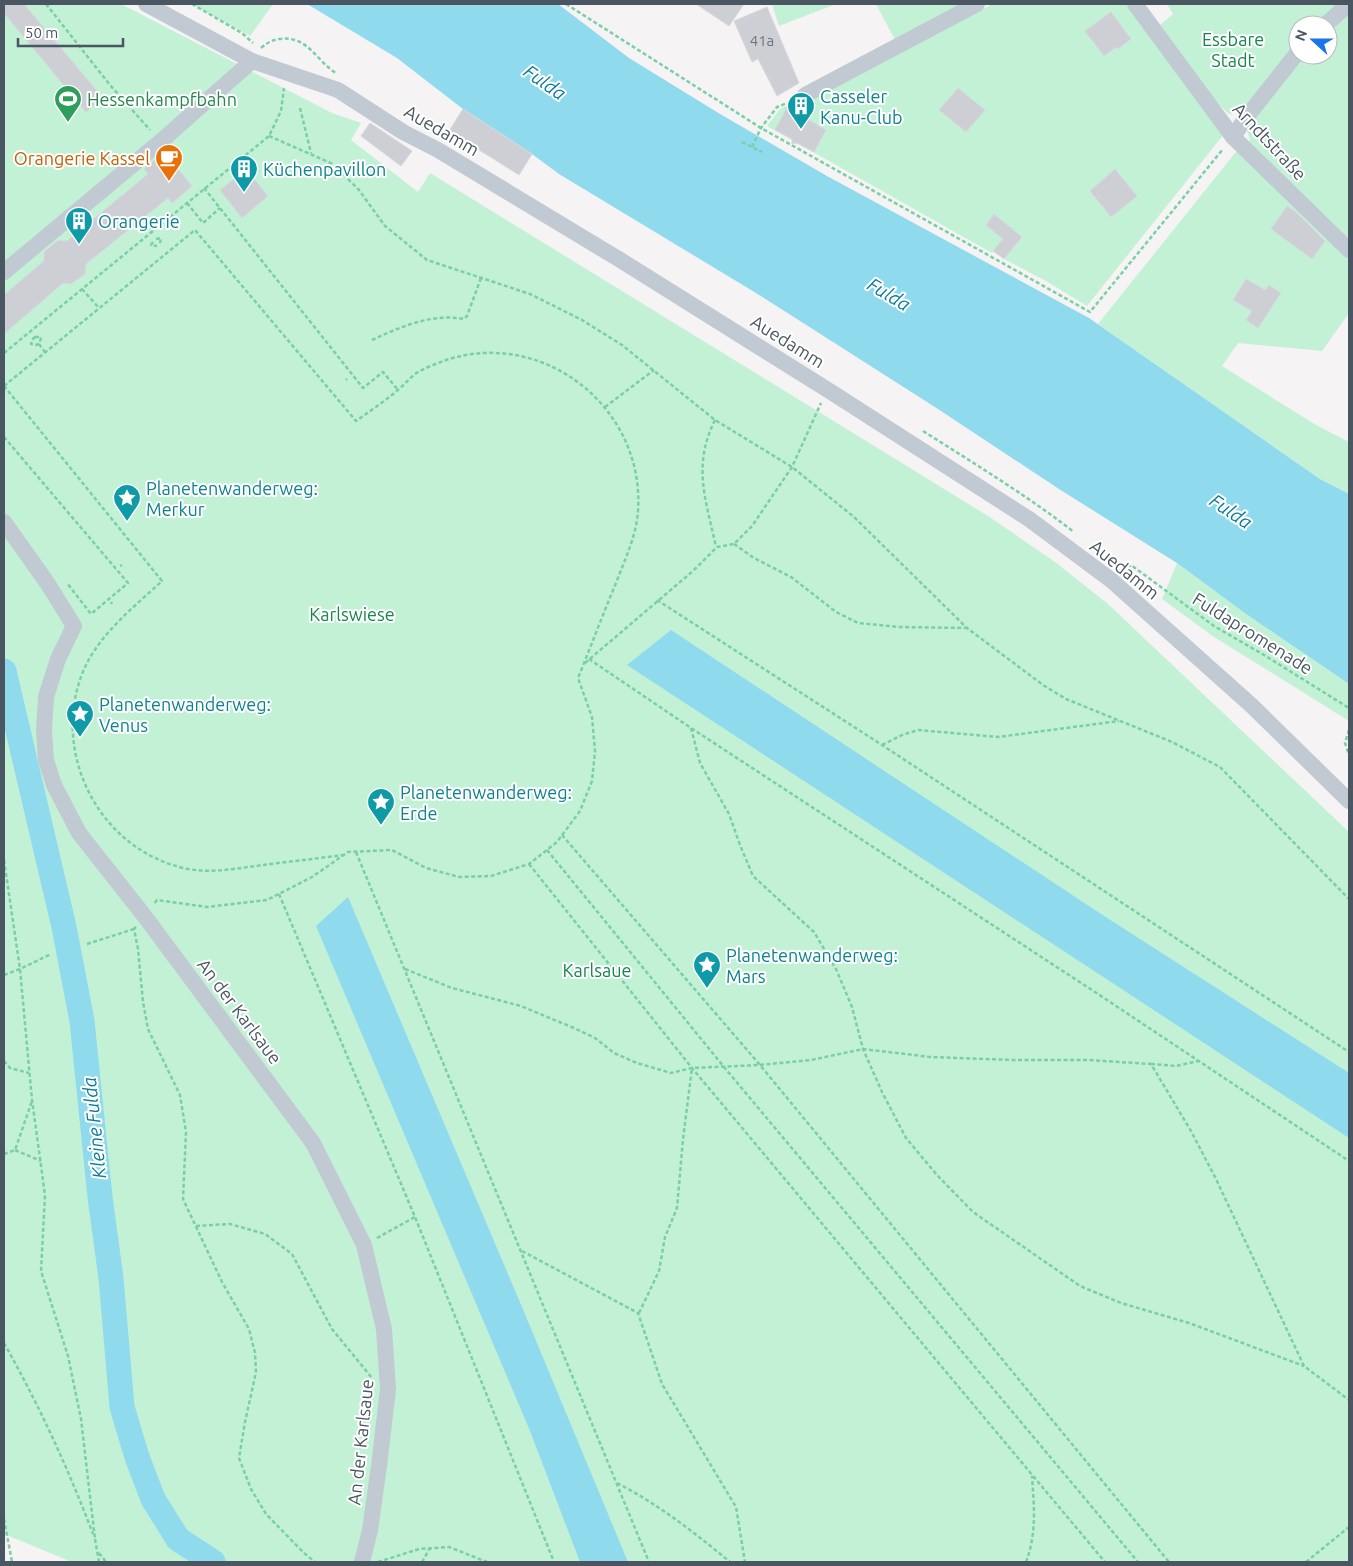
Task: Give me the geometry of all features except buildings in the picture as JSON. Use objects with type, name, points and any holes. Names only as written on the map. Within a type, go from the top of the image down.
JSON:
[{"type":"street","name":"Auedamm","points":[[146,4],[256,56],[338,90],[403,132],[438,150],[617,258],[1029,519],[1111,580],[1251,705],[1349,801]]},
{"type":"street","points":[[805,94],[977,4]]},
{"type":"street","name":"Arndtstraße","points":[[1135,4],[1233,137],[1349,250]]},
{"type":"street","points":[[1336,15],[1349,4]]},
{"type":"street","points":[[4,272],[160,142],[256,56]]},
{"type":"street","points":[[1233,137],[1288,65]]},
{"type":"street","name":"An der Karlsaue","points":[[4,522],[48,584],[74,626],[58,658],[46,697],[44,730],[46,760],[54,786],[79,833],[146,918],[313,1142],[364,1245],[384,1329],[388,1389],[370,1530],[362,1562]]},
{"type":"path","points":[[46,4],[110,86],[160,142]]},
{"type":"path","points":[[192,4],[242,33],[256,56]]},
{"type":"path","points":[[566,4],[762,128],[1090,312],[1233,137]]},
{"type":"path","points":[[752,147],[762,128],[777,108],[805,94]]},
{"type":"path","points":[[300,108],[311,153]]},
{"type":"path","points":[[4,353],[269,136],[281,111]]},
{"type":"path","points":[[269,136],[333,164],[359,190],[385,226],[427,260],[530,294],[582,320],[622,345],[715,420],[792,467],[854,517],[967,628],[1043,684],[1066,700],[1172,742],[1220,767],[1349,898]]},
{"type":"path","points":[[742,142],[762,152]]},
{"type":"path","points":[[204,188],[363,388],[383,372],[398,390]]},
{"type":"path","points":[[187,202],[203,222],[220,208]]},
{"type":"path","points":[[156,900],[207,906],[267,900],[312,877],[348,852],[392,850],[426,868],[459,877],[491,876],[529,864],[557,842],[580,811],[592,781],[595,751],[592,717],[578,678],[632,543],[638,511],[638,494],[633,462],[621,431],[605,407],[583,386],[562,372],[530,359],[497,353],[463,356],[446,360],[415,374],[398,390],[356,421],[195,230],[4,386],[162,581],[106,634],[86,664],[75,698],[72,716],[74,751],[85,786],[103,816],[114,829],[140,850],[171,864],[187,868],[221,871],[343,855]]},
{"type":"path","points":[[161,238],[158,245],[151,245],[155,240],[161,238]]},
{"type":"path","points":[[372,340],[421,321],[452,317],[464,319],[467,316],[481,278]]},
{"type":"path","points":[[82,289],[98,308]]},
{"type":"path","points":[[29,332],[33,338],[32,344],[38,344],[45,352]]},
{"type":"path","points":[[33,338],[41,337],[38,344]]},
{"type":"path","points":[[605,407],[654,370]]},
{"type":"path","points":[[584,664],[693,571],[716,548],[734,544],[752,526],[792,467],[828,390]]},
{"type":"path","points":[[715,420],[709,433],[702,459],[702,482],[716,548]]},
{"type":"path","points":[[4,437],[128,583],[91,614],[62,578]]},
{"type":"path","points":[[734,544],[754,558],[791,577],[836,612],[858,623],[899,627],[967,628]]},
{"type":"path","name":"Fuldapromenade","points":[[1122,572],[1131,565],[1214,626],[1349,708]]},
{"type":"path","points":[[657,600],[882,745],[1349,1052]]},
{"type":"path","points":[[589,659],[1349,1161]]},
{"type":"path","points":[[882,745],[902,735],[918,730],[998,737],[1120,721]]},
{"type":"path","points":[[691,728],[700,763],[729,814],[753,876],[814,932],[836,969],[852,1007],[863,1049],[882,1092],[906,1138],[937,1176],[973,1212],[1080,1286],[1121,1303],[1189,1323],[1304,1366],[1349,1400]]},
{"type":"path","points":[[1349,730],[1345,744],[1349,755]]},
{"type":"path","points":[[562,835],[760,1065],[1169,1562]]},
{"type":"path","points":[[547,850],[724,1067],[1138,1562]]},
{"type":"path","points":[[356,852],[649,1562]]},
{"type":"path","points":[[4,860],[20,969],[29,1073],[45,1195],[41,1271],[68,1356],[81,1419],[95,1540]]},
{"type":"path","points":[[529,864],[692,1068],[1105,1562]]},
{"type":"path","points":[[279,894],[415,1218],[554,1562]]},
{"type":"path","points":[[87,944],[134,929],[146,918]]},
{"type":"path","points":[[134,929],[148,1029],[180,1095],[186,1132],[183,1199],[222,1282],[249,1329],[256,1353],[256,1372],[239,1458],[250,1489],[266,1514],[315,1562]]},
{"type":"path","points":[[4,975],[51,954]]},
{"type":"path","points":[[405,969],[452,988],[521,1006],[595,1038],[614,1053],[637,1063],[671,1073],[692,1068],[760,1065],[811,1060],[863,1049],[930,1057],[1089,1060],[1176,1066],[1199,1061]]},
{"type":"path","points":[[4,1061],[10,1068],[29,1073]]},
{"type":"path","points":[[1150,1064],[1191,1131],[1216,1179],[1304,1366]]},
{"type":"path","points":[[638,1314],[659,1271],[665,1237],[677,1208],[692,1068]]},
{"type":"path","points":[[15,1150],[32,1100]]},
{"type":"path","points":[[4,1154],[15,1150],[40,1161]]},
{"type":"path","points":[[364,1245],[415,1218]]},
{"type":"path","points":[[196,1226],[230,1224],[265,1234],[292,1254],[332,1329],[372,1378],[388,1389]]},
{"type":"path","points":[[521,1250],[638,1314],[662,1384],[736,1507],[745,1562]]},
{"type":"path","points":[[4,1343],[32,1392],[71,1476],[95,1540],[99,1562]]},
{"type":"path","points":[[1026,1562],[1034,1530],[1035,1509],[1031,1474]]},
{"type":"path","points":[[617,1483],[677,1520],[730,1562]]},
{"type":"path","points":[[4,1519],[12,1562]]},
{"type":"path","points":[[1306,1562],[1349,1526]]},
{"type":"path","points":[[377,1562],[419,1549],[449,1547],[487,1562]]},
{"type":"path","points":[[422,1562],[430,1548]]},
{"type":"path","points":[[98,1552],[106,1562]]},
{"type":"green space","name":"Karlsaue","points":[[4,4],[121,4],[332,113],[361,123],[351,140],[418,192],[430,173],[988,516],[1055,562],[1108,604],[1349,832],[1349,1562],[72,1562],[4,1534]]},
{"type":"green space","points":[[192,4],[273,4],[250,36]]},
{"type":"green space","points":[[772,4],[836,4],[779,26]]},
{"type":"green space","points":[[876,4],[961,4],[895,40]]},
{"type":"green space","points":[[993,4],[1128,4],[1224,134],[1087,306],[1046,281],[1004,259],[994,251],[992,253],[767,126],[780,109]]},
{"type":"green space","name":"Essbare Stadt","points":[[1167,4],[1339,4],[1326,15],[1288,15],[1288,54],[1242,111],[1229,114],[1213,99],[1160,25],[1173,14]]},
{"type":"green space","points":[[1349,9],[1349,313],[1322,351],[1238,343],[1222,366],[1316,425],[1349,442],[1349,494],[1320,479],[1098,324],[1235,153],[1250,140],[1246,127],[1292,65],[1338,65],[1338,18]]},
{"type":"green space","points":[[1177,563],[1246,614],[1349,684],[1349,721],[1214,637],[1162,599]]},
{"type":"water","name":"Fulda","points":[[307,4],[558,4],[629,58],[720,114],[827,176],[1089,318],[1320,479],[1349,494],[1349,684],[1246,614],[1177,563],[756,293],[559,174],[463,109],[397,58]]},
{"type":"water","points":[[671,630],[1101,914],[1349,1073],[1349,1138],[627,665]]},
{"type":"water","points":[[348,897],[628,1562],[580,1562],[530,1431],[316,926]]},
{"type":"waterway","name":"Kleine Fulda","points":[[4,671],[64,927],[82,1021],[100,1197],[111,1278],[122,1407],[137,1457],[153,1499],[178,1539],[213,1562]]},
{"type":"place","name":"Hessenkampfbahn","points":[[68,123]]},
{"type":"place","name":"Casseler Kanu-Club","points":[[801,130]]},
{"type":"place","name":"Orangerie Kassel","points":[[169,182]]},
{"type":"place","name":"Küchenpavillon","points":[[244,193]]},
{"type":"place","name":"Orangerie","points":[[79,245]]},
{"type":"place","name":"Planetenwanderweg: Merkur","points":[[127,522]]},
{"type":"place","name":"Planetenwanderweg: Venus","points":[[80,738]]},
{"type":"place","name":"Planetenwanderweg: Erde","points":[[381,826]]},
{"type":"place","name":"Planetenwanderweg: Mars","points":[[707,989]]},
{"type":"park label","name":"Karlswiese","points":[[352,614]]}]
